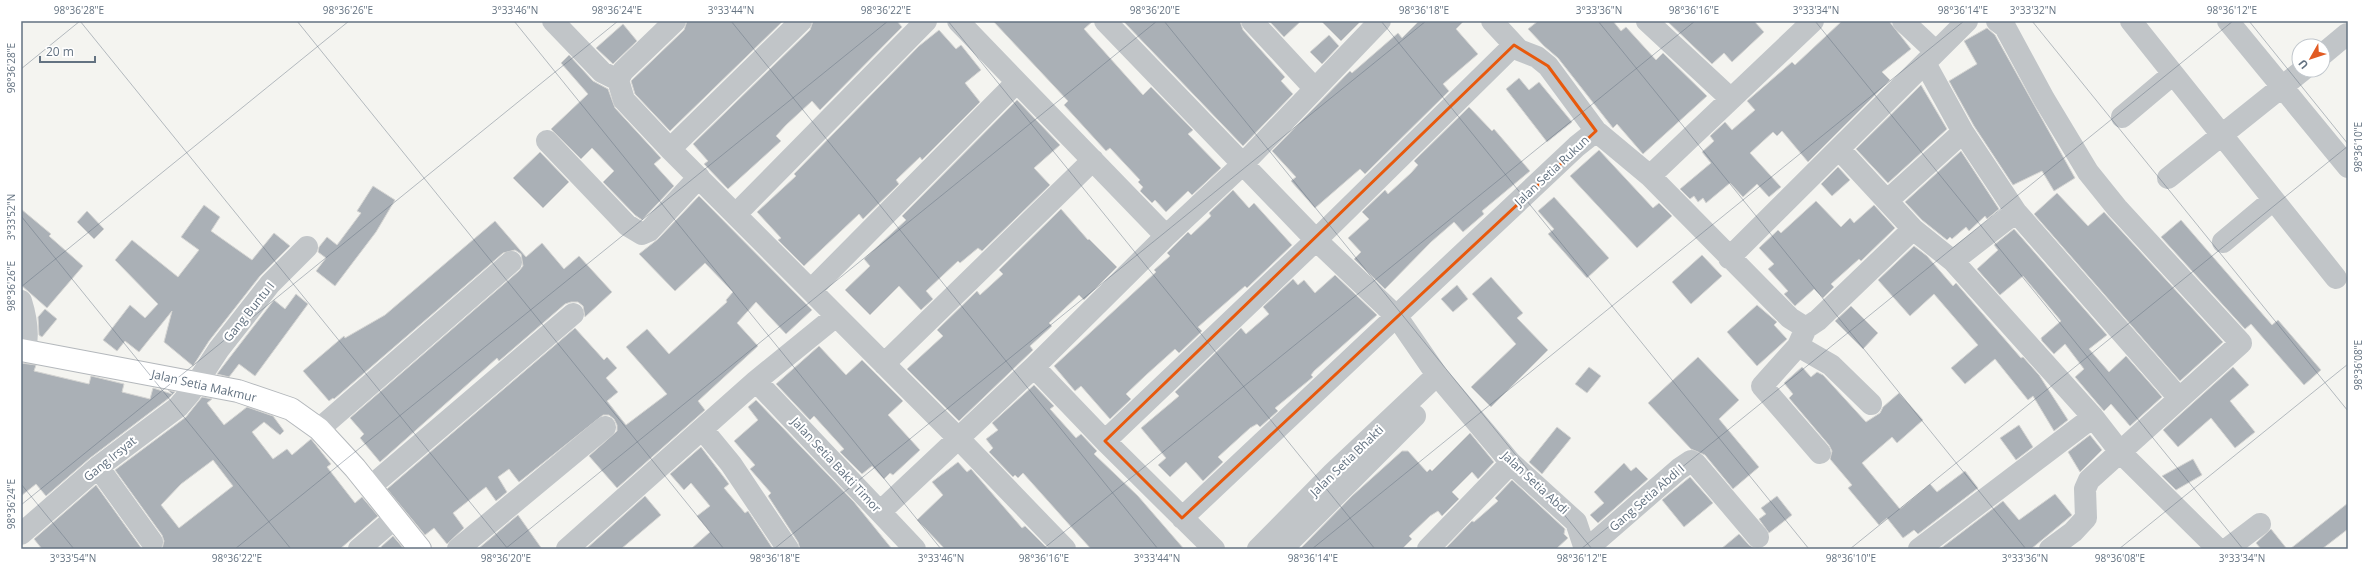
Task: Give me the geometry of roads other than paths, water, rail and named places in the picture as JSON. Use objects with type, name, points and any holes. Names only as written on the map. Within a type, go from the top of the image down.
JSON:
[{"type":"main road","name":"Jalan Setia Makmur","points":[[23,350],[238,391],[291,409],[319,429],[370,487],[420,549]]},
{"type":"street","points":[[553,21],[602,72],[618,80]]},
{"type":"street","points":[[675,21],[623,71],[618,80],[624,100],[670,149],[737,214],[959,439],[1065,549]]},
{"type":"street","points":[[670,149],[801,21]]},
{"type":"street","points":[[737,214],[926,21]]},
{"type":"street","points":[[958,21],[1166,236]]},
{"type":"street","name":"Jalan Setia Abdi","points":[[1106,21],[1316,240],[1397,317],[1442,380],[1511,462],[1576,522],[1586,549]]},
{"type":"street","points":[[1252,21],[1315,89]]},
{"type":"street","points":[[880,512],[959,439],[1166,236],[1243,164],[1380,21]]},
{"type":"street","name":"Jalan Setia Rukun","points":[[1182,518],[1577,146],[1596,131],[1548,66],[1514,45],[1492,21]]},
{"type":"street","points":[[1647,21],[1731,99]]},
{"type":"street","points":[[1903,21],[1930,57],[1963,132],[2016,212],[2179,398]]},
{"type":"street","points":[[1729,258],[1967,21]]},
{"type":"street","points":[[1997,21],[2004,27],[2044,99],[2088,172],[2116,208],[2248,342],[2179,398],[2121,453],[2089,480],[2085,489],[2086,518],[2073,532],[2050,549]]},
{"type":"street","points":[[2131,21],[2336,278]]},
{"type":"street","points":[[2228,21],[2283,86],[2348,167]]},
{"type":"street","points":[[1650,176],[1731,99],[1804,24]]},
{"type":"street","points":[[2331,45],[2344,30]]},
{"type":"street","points":[[1105,441],[1316,240],[1514,45]]},
{"type":"street","points":[[2122,117],[2173,74]]},
{"type":"street","points":[[2168,178],[2293,78]]},
{"type":"street","points":[[811,290],[1017,82]]},
{"type":"street","points":[[1596,131],[1650,176],[1729,258],[1790,318],[1802,336],[1871,404]]},
{"type":"street","points":[[1888,200],[1963,132]]},
{"type":"street","points":[[546,141],[626,225],[642,234],[650,231],[699,177]]},
{"type":"street","points":[[1839,149],[1888,200],[1913,229],[1954,261],[2093,417],[2121,453],[2218,549]]},
{"type":"street","points":[[884,364],[1093,160]]},
{"type":"street","points":[[2223,242],[2274,200]]},
{"type":"street","points":[[1954,261],[2016,212]]},
{"type":"street","points":[[1820,453],[1762,386],[1802,336],[1913,229]]},
{"type":"street","name":"Gang Buntu I","points":[[197,382],[219,349],[270,284],[307,247]]},
{"type":"street","points":[[319,429],[511,262]]},
{"type":"street","points":[[21,301],[26,321],[27,340],[23,350]]},
{"type":"street","points":[[370,487],[573,314]]},
{"type":"street","points":[[568,549],[703,430],[756,381],[836,316]]},
{"type":"street","points":[[1034,367],[1105,441],[1214,549]]},
{"type":"street","name":"Jalan Setia Bhakti","points":[[1258,549],[1339,480],[1442,380]]},
{"type":"street","name":"Jalan Setia Bakti Timor","points":[[756,381],[915,549]]},
{"type":"street","name":"Gang Irsyat","points":[[21,534],[98,468],[178,407],[197,382]]},
{"type":"street","points":[[1918,549],[2093,417]]},
{"type":"street","points":[[458,549],[605,427]]},
{"type":"street","points":[[703,430],[731,464],[788,549]]},
{"type":"street","points":[[1428,549],[1511,462]]},
{"type":"street","name":"Gang Setia Abdi I","points":[[1586,549],[1688,462],[1695,463],[1758,537]]},
{"type":"street","points":[[98,468],[152,542]]},
{"type":"street","name":"Jalan Setia Bhakti","points":[[1282,549],[1339,480]]},
{"type":"street","points":[[359,549],[395,518]]},
{"type":"street","points":[[2227,549],[2260,524]]}]
